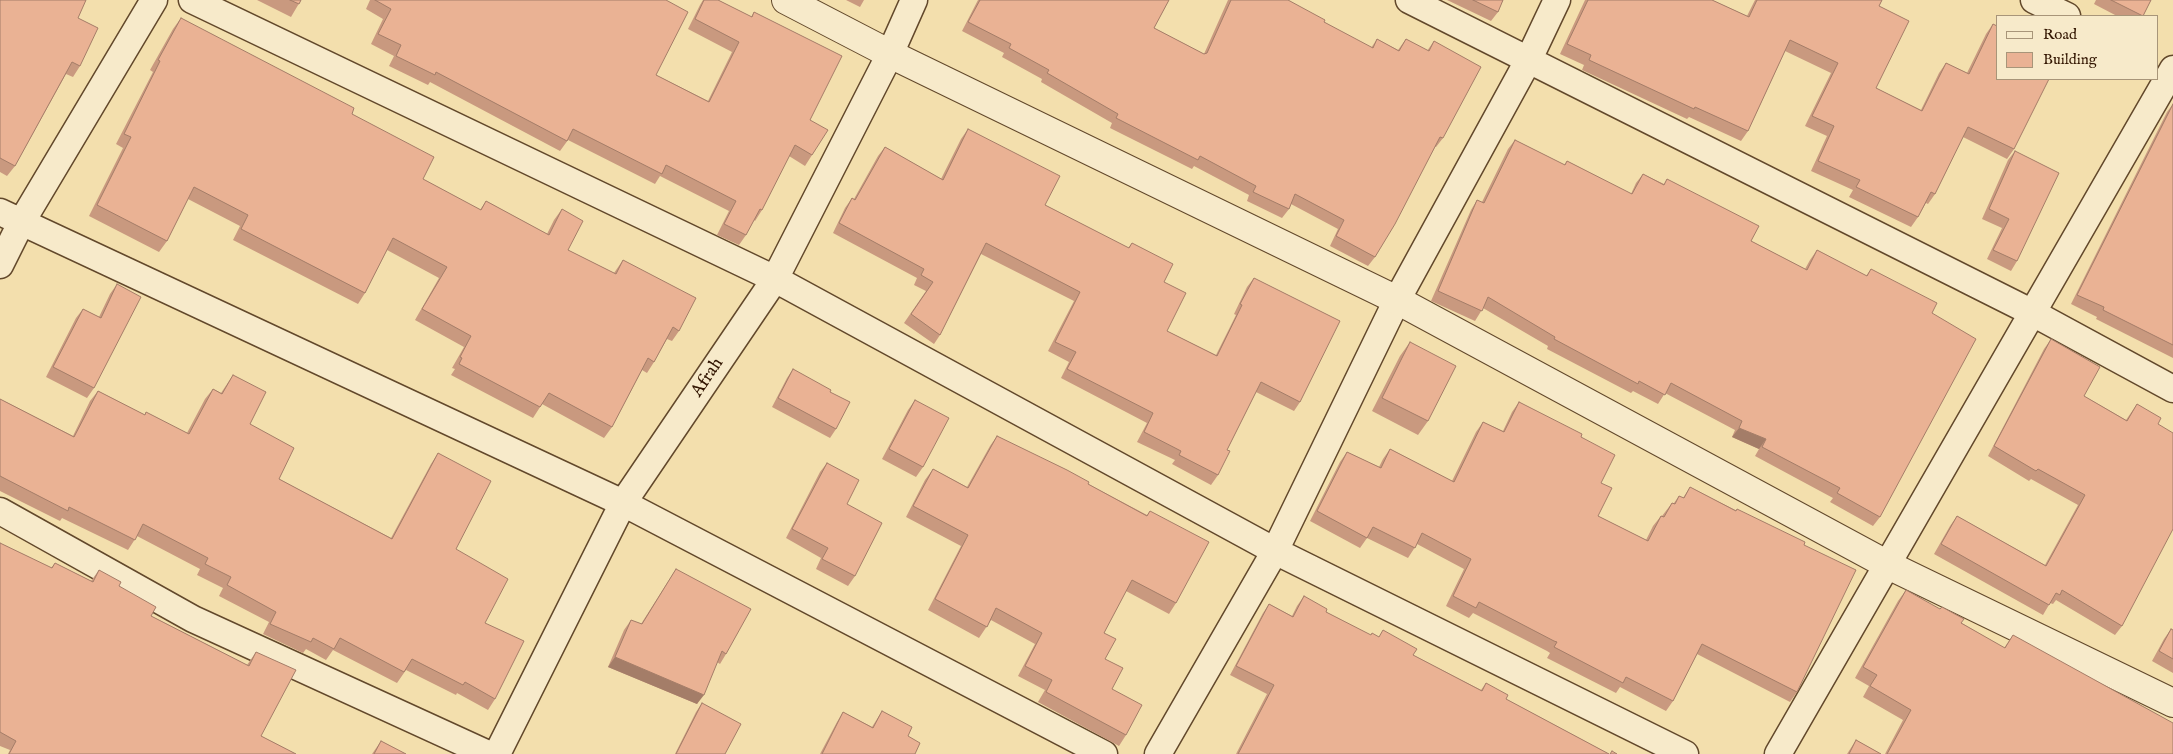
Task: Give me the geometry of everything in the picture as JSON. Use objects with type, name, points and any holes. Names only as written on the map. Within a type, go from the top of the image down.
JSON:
[{"type":"street","points":[[0,265],[11,217],[154,0]]},
{"type":"street","points":[[192,0],[775,279],[1275,551],[1685,754]]},
{"type":"street","points":[[786,0],[890,54],[1397,300],[1888,565],[2173,703]]},
{"type":"street","name":"Afrah","points":[[497,754],[623,503],[775,279],[890,54],[914,0]]},
{"type":"street","points":[[1409,0],[2031,312],[2173,390]]},
{"type":"street","points":[[1158,754],[1275,551],[1397,300],[1529,59],[1557,0]]},
{"type":"street","points":[[2034,0],[2065,15]]},
{"type":"street","points":[[1778,754],[2173,68],[2158,60]]},
{"type":"street","points":[[11,217],[623,503],[1104,754]]},
{"type":"street","points":[[0,511],[193,619],[488,754]]},
{"type":"building","points":[[0,0],[86,0],[78,18],[98,28],[80,66],[72,62],[15,166],[0,158]]},
{"type":"building","points":[[290,0],[301,0],[299,4]]},
{"type":"building","points":[[375,0],[666,0],[688,12],[656,75],[709,102],[739,42],[695,19],[704,0],[718,0],[752,17],[754,12],[842,56],[810,120],[828,130],[812,155],[795,145],[762,210],[760,209],[746,235],[724,224],[736,201],[666,165],[662,174],[573,129],[567,141],[436,72],[435,75],[396,56],[401,45],[378,34],[391,9]]},
{"type":"building","points":[[980,0],[1169,0],[1154,28],[1204,54],[1207,53],[1231,0],[1288,0],[1373,48],[1377,39],[1399,51],[1406,39],[1429,51],[1434,41],[1481,67],[1443,138],[1440,137],[1395,224],[1375,257],[1336,236],[1344,220],[1295,194],[1289,209],[1253,192],[1256,186],[1200,156],[1198,160],[1116,118],[1118,114],[1047,73],[1049,70],[1009,48],[1011,44],[968,22]]},
{"type":"building","points":[[1473,0],[1503,0],[1498,12]]},
{"type":"building","points":[[1588,0],[1712,0],[1749,17],[1757,0],[1882,0],[1879,6],[1909,21],[1876,88],[1922,111],[1946,63],[1969,74],[1993,24],[1996,26],[1996,80],[2048,80],[2014,149],[1968,127],[1935,194],[1931,192],[1918,217],[1856,187],[1860,180],[1818,161],[1834,126],[1812,116],[1838,63],[1790,40],[1748,131],[1695,107],[1694,109],[1589,60],[1591,55],[1567,44]]},
{"type":"building","points":[[2111,0],[2151,0],[2144,15]]},
{"type":"building","points":[[181,18],[354,108],[352,114],[434,157],[423,179],[481,210],[486,201],[549,235],[562,209],[583,221],[568,250],[616,274],[623,260],[696,298],[679,331],[673,327],[654,362],[648,358],[612,427],[549,393],[540,407],[459,364],[462,358],[460,357],[471,336],[422,309],[447,267],[393,238],[365,293],[241,229],[248,215],[194,187],[167,241],[97,205],[131,137],[124,134],[160,61],[158,60]]},
{"type":"building","points":[[2173,104],[2173,345],[2103,310],[2104,307],[2077,295]]},
{"type":"building","points":[[968,129],[1060,176],[1045,205],[1129,248],[1132,243],[1173,264],[1164,282],[1186,293],[1167,331],[1217,356],[1242,305],[1240,304],[1254,278],[1340,321],[1300,402],[1261,382],[1227,450],[1230,451],[1218,475],[1179,455],[1181,451],[1144,432],[1153,413],[1067,369],[1076,352],[1055,342],[1080,292],[986,243],[940,335],[911,314],[933,282],[921,275],[924,269],[839,223],[852,198],[855,200],[885,147],[943,180]]},
{"type":"building","points":[[1515,140],[1565,165],[1567,161],[1632,194],[1643,174],[1664,185],[1667,179],[1759,226],[1751,241],[1807,270],[1817,250],[1867,276],[1871,269],[1937,303],[1932,313],[1976,339],[1880,517],[1837,493],[1840,488],[1762,447],[1766,439],[1739,428],[1742,421],[1671,383],[1665,395],[1639,381],[1638,384],[1554,339],[1555,337],[1488,297],[1482,311],[1438,291],[1477,200],[1484,203]]},
{"type":"building","points":[[2015,151],[2059,173],[2017,261],[1993,250],[2009,219],[1989,209]]},
{"type":"building","points":[[117,284],[141,297],[94,388],[53,367],[83,309],[101,318]]},
{"type":"building","points":[[2051,339],[2100,367],[2084,396],[2127,421],[2137,404],[2161,418],[2158,424],[2173,433],[2173,529],[2122,626],[2062,590],[2060,595],[2056,593],[2049,605],[1941,544],[1957,516],[2046,566],[2085,495],[2038,469],[2036,471],[1994,446]]},
{"type":"building","points":[[1410,342],[1456,366],[1428,421],[1382,398]]},
{"type":"building","points":[[793,369],[850,402],[836,429],[778,398]]},
{"type":"building","points":[[233,375],[266,392],[250,424],[294,448],[279,479],[392,539],[438,453],[491,481],[456,549],[508,579],[485,623],[524,641],[495,699],[465,682],[463,685],[412,659],[404,672],[340,638],[334,649],[313,638],[311,642],[270,624],[276,612],[227,585],[231,577],[205,564],[208,558],[143,524],[135,540],[69,507],[68,511],[0,476],[0,399],[74,437],[98,391],[145,415],[146,412],[189,434],[213,389],[222,394]]},
{"type":"building","points":[[915,400],[949,418],[923,467],[889,449]]},
{"type":"building","points":[[1519,402],[1582,434],[1581,437],[1615,455],[1601,483],[1612,488],[1598,516],[1648,541],[1661,516],[1664,517],[1672,503],[1675,504],[1679,496],[1684,498],[1690,487],[1736,511],[1737,509],[1805,542],[1804,545],[1856,570],[1797,692],[1702,644],[1673,701],[1626,677],[1623,683],[1554,647],[1557,642],[1479,602],[1476,608],[1453,596],[1471,559],[1422,533],[1415,548],[1373,527],[1367,538],[1317,511],[1347,452],[1381,468],[1390,449],[1454,482],[1483,422],[1504,432]]},
{"type":"building","points":[[997,436],[1067,470],[1089,482],[1088,484],[1147,516],[1150,511],[1209,542],[1176,603],[1132,580],[1104,633],[1116,639],[1105,659],[1123,668],[1112,689],[1142,705],[1126,735],[1046,692],[1052,680],[1025,666],[1042,633],[996,608],[987,627],[935,599],[968,535],[913,506],[933,469],[968,488]]},
{"type":"building","points":[[827,463],[859,480],[847,504],[882,523],[855,576],[822,559],[828,548],[792,529]]},
{"type":"building","points":[[0,543],[52,568],[55,563],[93,582],[99,570],[121,582],[119,586],[156,607],[151,616],[249,666],[256,652],[296,670],[261,736],[296,754],[9,754],[16,741],[0,732]]},
{"type":"building","points":[[676,569],[751,609],[726,654],[722,651],[704,695],[615,657],[631,620],[642,624]]},
{"type":"building","points":[[1906,590],[1940,609],[1942,607],[1964,619],[1961,623],[2005,648],[2013,635],[2173,723],[2173,754],[1887,754],[1911,710],[1870,686],[1877,675],[1863,667]]},
{"type":"building","points":[[1304,596],[1327,609],[1326,612],[1371,635],[1372,633],[1379,637],[1383,630],[1417,649],[1413,655],[1482,691],[1486,683],[1508,695],[1506,699],[1609,754],[1238,754],[1274,685],[1236,666],[1269,604],[1293,617]]},
{"type":"building","points":[[2171,629],[2173,630],[2173,659],[2159,651]]},
{"type":"building","points":[[702,703],[741,724],[725,754],[676,754]]},
{"type":"building","points":[[882,711],[912,727],[908,736],[920,743],[915,754],[822,754],[843,712],[873,728]]},
{"type":"building","points":[[1856,740],[1881,754],[1849,754]]},
{"type":"building","points":[[381,741],[406,754],[374,754]]}]
